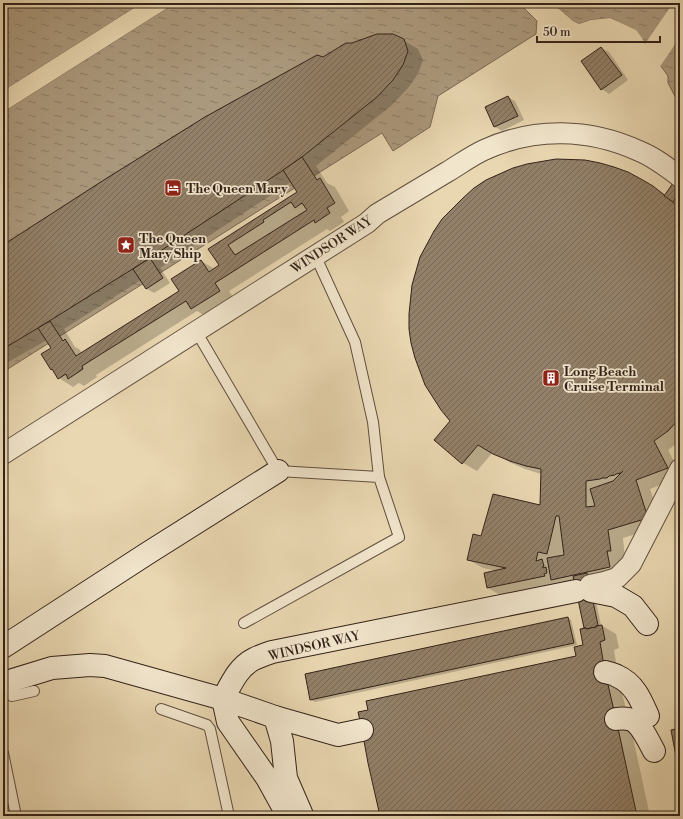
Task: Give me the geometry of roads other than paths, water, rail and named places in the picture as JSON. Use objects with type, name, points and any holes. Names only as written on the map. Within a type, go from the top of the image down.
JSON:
[{"type":"street","name":"WINDSOR WAY","points":[[3,454],[367,223],[377,214],[482,151],[504,142],[526,136],[550,133],[573,133],[596,136],[619,142],[641,151],[680,177]]},
{"type":"street","name":"WINDSOR WAY","points":[[223,699],[231,682],[242,667],[253,660],[272,652],[585,589],[616,578],[631,564],[680,469]]},
{"type":"street","points":[[3,647],[278,471]]},
{"type":"street","points":[[585,589],[616,596],[633,606],[647,624]]},
{"type":"street","points":[[3,683],[52,668],[90,665],[105,666],[223,699],[275,717],[338,735],[362,730]]},
{"type":"street","points":[[605,672],[618,676],[629,683],[639,696],[648,716]]},
{"type":"street","points":[[223,699],[228,722],[267,778],[288,816]]},
{"type":"street","points":[[275,717],[282,741],[286,778],[302,816]]},
{"type":"street","points":[[616,719],[627,718],[633,720],[654,751]]},
{"type":"lane","points":[[244,623],[399,537],[378,477],[373,422],[355,342],[315,255]]},
{"type":"lane","points":[[196,331],[278,471],[378,477]]},
{"type":"lane","points":[[3,690],[12,696],[34,691]]},
{"type":"lane","points":[[160,709],[206,725],[210,729],[229,816]]},
{"type":"lane","points":[[3,754],[16,816]]},
{"type":"water","points":[[3,3],[142,3],[3,91]]},
{"type":"water","points":[[175,3],[519,3],[537,21],[536,34],[438,96],[430,127],[393,151],[382,133],[3,372],[3,112]]},
{"type":"water","points":[[552,3],[680,3],[680,106],[668,83],[668,76],[635,30],[610,18],[591,20],[579,24],[573,21]]},
{"type":"place","name":"The Queen Mary","points":[[173,188]]},
{"type":"place","name":"The Queen Mary Ship","points":[[126,245]]},
{"type":"place","name":"Long Beach Cruise Terminal","points":[[551,378]]}]
